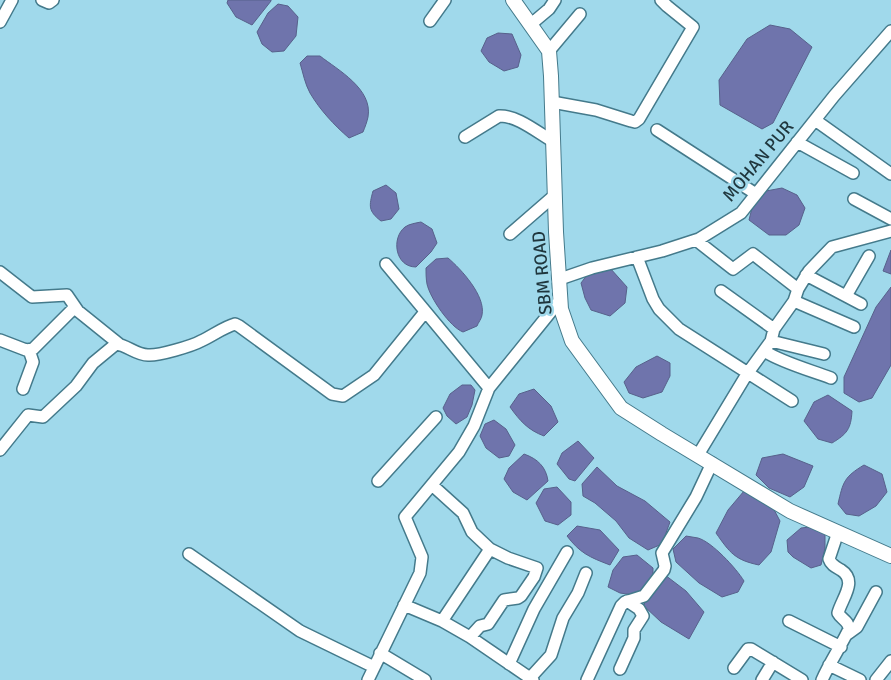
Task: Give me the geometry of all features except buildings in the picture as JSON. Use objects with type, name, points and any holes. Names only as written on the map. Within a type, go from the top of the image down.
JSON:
[{"type":"street","points":[[0,22],[12,0]]},
{"type":"street","points":[[42,0],[50,3],[53,0]]},
{"type":"street","points":[[430,21],[446,0]]},
{"type":"street","points":[[513,0],[549,51],[580,14]]},
{"type":"street","points":[[530,24],[549,9],[555,0]]},
{"type":"street","points":[[552,102],[596,110],[635,122],[639,119],[693,27],[661,0]]},
{"type":"street","name":"MOHAN PUR","points":[[560,280],[592,268],[696,240],[741,213],[815,120],[891,31]]},
{"type":"street","name":"SBM ROAD","points":[[549,51],[561,309],[572,342],[622,408],[790,511],[891,556]]},
{"type":"street","points":[[465,137],[502,116],[518,121],[554,142]]},
{"type":"street","points":[[815,120],[891,174]]},
{"type":"street","points":[[657,130],[756,194]]},
{"type":"street","points":[[797,142],[852,172]]},
{"type":"street","points":[[510,234],[555,195]]},
{"type":"street","points":[[854,199],[891,219]]},
{"type":"street","points":[[698,455],[747,374],[768,346],[774,329],[794,301],[806,275],[832,247],[891,231]]},
{"type":"street","points":[[696,240],[733,269],[753,254],[798,289]]},
{"type":"street","points":[[846,296],[869,256]]},
{"type":"street","points":[[637,257],[653,300],[679,329],[792,401]]},
{"type":"street","points":[[386,264],[489,388]]},
{"type":"street","points":[[0,272],[32,297],[64,294],[69,297],[75,307],[119,344],[146,356],[197,343],[235,324],[332,394],[343,396],[374,375],[425,312]]},
{"type":"street","points":[[806,275],[861,304]]},
{"type":"street","points":[[721,291],[774,329]]},
{"type":"street","points":[[368,680],[420,573],[422,558],[405,517],[459,452],[474,426],[489,388],[561,298]]},
{"type":"street","points":[[794,301],[854,327]]},
{"type":"street","points":[[0,340],[29,350],[33,349],[75,307]]},
{"type":"street","points":[[0,450],[28,415],[43,417],[76,386],[93,363],[113,346],[119,344]]},
{"type":"street","points":[[768,346],[824,354]]},
{"type":"street","points":[[768,346],[777,359],[799,365],[831,378]]},
{"type":"street","points":[[23,389],[33,362],[29,350]]},
{"type":"street","points":[[378,481],[436,417]]},
{"type":"street","points":[[587,680],[621,606],[627,601],[644,596],[664,570],[662,553],[696,497],[712,464]]},
{"type":"street","points":[[432,485],[463,513],[472,532],[490,549],[508,558],[536,567],[537,570],[521,596],[504,600],[488,624],[480,626],[470,637]]},
{"type":"street","points":[[822,680],[850,626],[838,613],[848,588],[849,578],[846,573],[831,564],[829,559],[838,532]]},
{"type":"street","points":[[442,621],[490,549]]},
{"type":"street","points":[[509,664],[534,609],[567,552]]},
{"type":"street","points":[[189,554],[300,631],[374,666]]},
{"type":"street","points":[[404,605],[442,621],[470,637],[532,679],[551,655],[563,618],[580,591],[586,573]]},
{"type":"street","points":[[846,635],[857,627],[876,592]]},
{"type":"street","points":[[620,669],[634,638],[634,630],[643,616],[639,609],[627,601]]},
{"type":"street","points":[[790,621],[841,646]]},
{"type":"street","points":[[734,668],[748,649],[753,650],[802,680]]},
{"type":"street","points":[[380,653],[425,680]]},
{"type":"street","points":[[876,680],[891,660]]},
{"type":"street","points":[[762,680],[773,662]]},
{"type":"street","points":[[829,665],[860,680]]},
{"type":"water","points":[[228,0],[271,1],[252,25],[236,17],[227,3]]},
{"type":"water","points":[[278,4],[288,6],[298,17],[296,36],[284,51],[272,52],[262,44],[257,32],[268,13]]},
{"type":"water","points":[[770,25],[790,29],[812,47],[773,123],[762,129],[720,105],[719,80],[747,39]]},
{"type":"water","points":[[498,33],[512,34],[521,55],[518,67],[504,71],[489,62],[481,51],[487,38]]},
{"type":"water","points":[[307,56],[320,56],[353,81],[360,89],[368,107],[368,117],[363,132],[349,138],[318,105],[308,90],[300,63]]},
{"type":"water","points":[[386,185],[396,193],[399,209],[391,219],[381,221],[372,211],[371,201],[373,191]]},
{"type":"water","points":[[782,188],[797,195],[805,208],[799,225],[786,235],[769,235],[749,220],[754,200],[766,191]]},
{"type":"water","points":[[421,222],[432,229],[437,243],[416,267],[409,266],[403,262],[397,251],[398,238],[405,227]]},
{"type":"water","points":[[891,250],[891,274],[883,271]]},
{"type":"water","points":[[448,258],[471,284],[480,300],[482,308],[482,316],[477,326],[463,332],[452,324],[441,311],[432,297],[427,284],[426,268],[436,259]]},
{"type":"water","points":[[610,268],[627,287],[625,303],[610,316],[591,310],[581,283],[590,271]]},
{"type":"water","points":[[891,287],[891,365],[872,398],[859,402],[844,393],[844,377],[876,307]]},
{"type":"water","points":[[657,356],[670,363],[670,376],[662,392],[643,398],[629,393],[624,382],[636,367]]},
{"type":"water","points":[[462,385],[471,385],[475,390],[467,417],[456,424],[447,416],[443,408],[450,394]]},
{"type":"water","points":[[534,389],[551,406],[558,422],[544,436],[533,431],[517,417],[510,407],[519,394]]},
{"type":"water","points":[[828,395],[852,411],[849,427],[841,437],[832,443],[818,439],[804,421],[814,402]]},
{"type":"water","points":[[494,420],[506,429],[515,445],[509,456],[499,458],[486,448],[480,436],[485,424]]},
{"type":"water","points":[[578,441],[594,458],[575,481],[569,479],[557,464],[562,453]]},
{"type":"water","points":[[524,454],[540,464],[548,481],[527,500],[513,492],[504,479],[509,468]]},
{"type":"water","points":[[783,454],[813,466],[804,487],[790,497],[769,488],[756,475],[762,458]]},
{"type":"water","points":[[864,465],[882,474],[887,492],[876,506],[859,516],[846,514],[838,504],[843,485],[852,473]]},
{"type":"water","points":[[597,467],[617,486],[645,501],[670,522],[662,544],[648,550],[629,538],[616,521],[595,503],[583,496],[582,484]]},
{"type":"water","points":[[557,487],[571,502],[571,515],[558,525],[545,521],[536,503],[544,489]]},
{"type":"water","points":[[744,491],[771,504],[780,521],[771,552],[759,565],[744,561],[734,555],[716,533],[728,510]]},
{"type":"water","points":[[577,526],[600,530],[619,550],[610,565],[586,554],[576,547],[567,536]]},
{"type":"water","points":[[810,527],[825,532],[825,548],[821,565],[811,568],[788,552],[787,540],[801,528]]},
{"type":"water","points":[[686,536],[704,540],[730,563],[744,581],[738,592],[722,597],[699,583],[676,562],[673,549]]},
{"type":"water","points":[[637,555],[653,568],[653,577],[640,596],[620,593],[608,587],[613,570],[623,557]]},
{"type":"water","points":[[665,575],[686,591],[704,612],[689,639],[661,622],[644,606],[647,590]]}]
